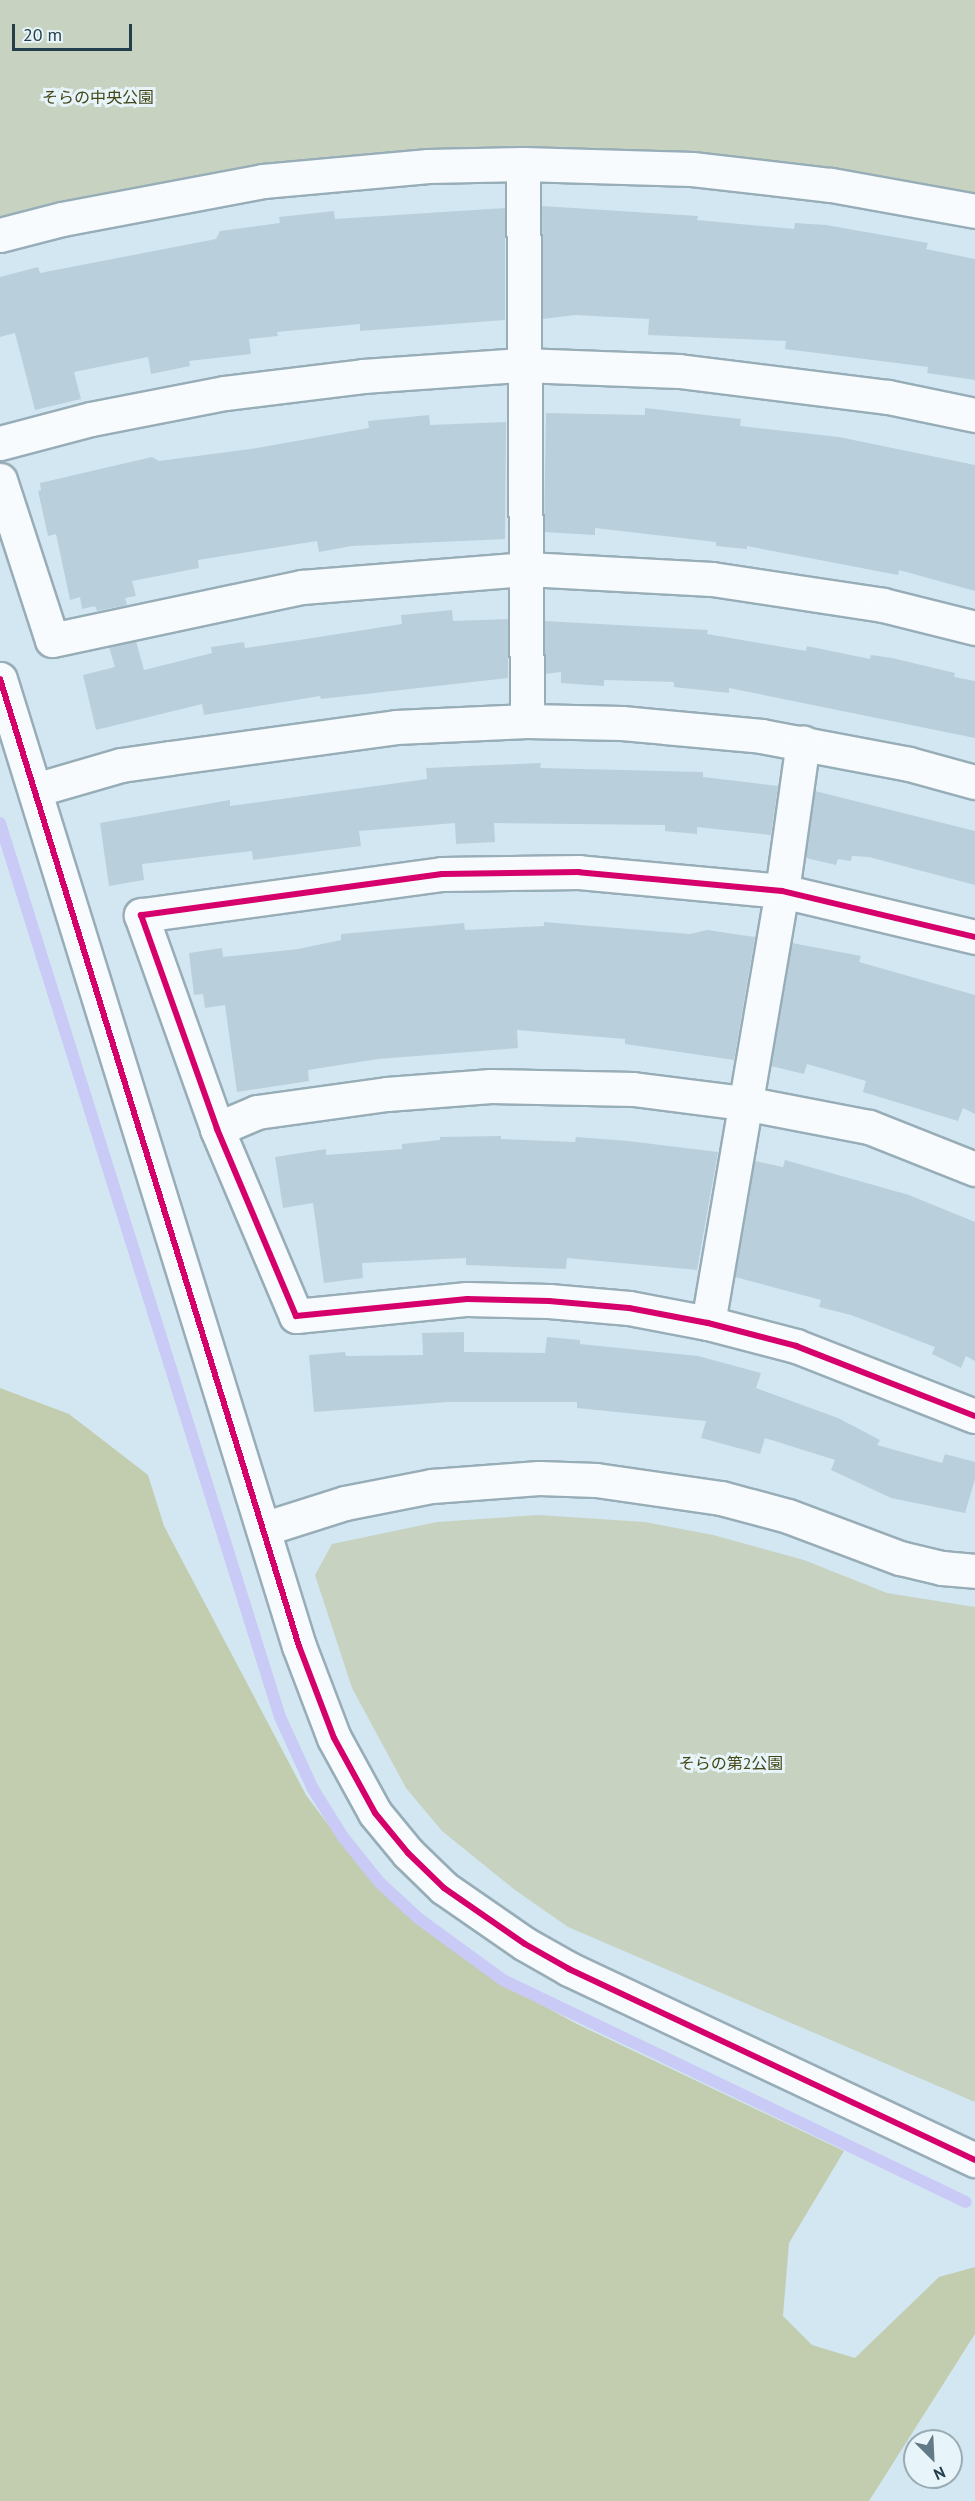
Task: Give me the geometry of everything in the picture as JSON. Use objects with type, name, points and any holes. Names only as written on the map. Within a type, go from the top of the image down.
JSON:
[{"type":"street","points":[[0,235],[62,219],[263,181],[428,166],[523,164],[692,169],[831,185],[975,211]]},
{"type":"street","points":[[523,164],[522,365],[527,569],[526,721]]},
{"type":"street","points":[[0,443],[91,419],[225,393],[363,376],[522,365],[679,372],[888,397],[975,415]]},
{"type":"street","points":[[0,480],[52,640],[302,587],[527,569],[712,579],[883,605],[975,628]]},
{"type":"street","points":[[0,679],[310,1677],[349,1767],[391,1833],[444,1888],[483,1918],[568,1969],[975,2160]]},
{"type":"street","points":[[35,790],[121,765],[170,758],[396,728],[526,721],[657,726],[803,742],[975,782]]},
{"type":"street","points":[[708,1323],[744,1102],[782,891],[803,742]]},
{"type":"street","points":[[975,938],[782,891],[579,872],[442,874],[141,915],[218,1129],[296,1316],[423,1301],[508,1299],[629,1308],[708,1323],[833,1359],[936,1403],[975,1416]]},
{"type":"street","points":[[218,1129],[257,1112],[387,1094],[491,1086],[633,1089],[744,1102],[869,1127],[975,1169]]},
{"type":"street","points":[[263,1529],[345,1503],[432,1486],[539,1478],[596,1480],[721,1498],[788,1516],[900,1558],[942,1568],[975,1571]]},
{"type":"green space","name":"そらの中央公園","points":[[0,0],[975,0],[975,194],[831,170],[694,156],[0,220]]},
{"type":"green space","points":[[0,1388],[69,1414],[148,1475],[164,1526],[306,1795],[362,1870],[405,1914],[487,1975],[577,2024],[844,2151],[789,2243],[783,2316],[812,2345],[855,2358],[939,2277],[975,2267],[975,2334],[915,2429],[903,2429],[903,2447],[869,2501],[0,2501]]},
{"type":"green space","name":"そらの第2公園","points":[[538,1515],[645,1522],[713,1535],[804,1560],[887,1593],[975,1607],[975,2102],[568,1927],[515,1890],[442,1831],[406,1788],[352,1688],[315,1575],[332,1544],[437,1522]]},
{"type":"building","points":[[542,206],[698,216],[697,220],[794,229],[795,223],[826,225],[928,243],[926,249],[975,259],[975,380],[927,373],[928,367],[785,349],[786,341],[648,335],[649,319],[575,315],[543,319]]},
{"type":"building","points":[[505,208],[505,320],[360,331],[360,324],[277,332],[278,336],[249,339],[251,354],[189,361],[190,366],[151,374],[148,357],[74,372],[81,399],[35,410],[15,333],[0,337],[0,277],[38,267],[40,273],[216,239],[220,231],[280,223],[279,217],[334,211],[335,219]]},
{"type":"building","points":[[645,408],[741,419],[740,426],[839,437],[975,465],[975,591],[899,570],[898,575],[747,546],[747,549],[716,546],[716,542],[595,528],[595,535],[544,532],[546,413],[645,415]]},
{"type":"building","points":[[429,415],[430,425],[506,422],[505,539],[352,546],[319,552],[317,541],[198,560],[199,568],[132,581],[136,596],[125,598],[127,605],[97,611],[95,606],[82,609],[80,597],[70,600],[56,534],[48,536],[38,491],[41,490],[40,483],[152,457],[159,461],[257,448],[369,428],[368,421]]},
{"type":"building","points":[[452,610],[453,621],[508,619],[508,678],[321,699],[320,696],[204,715],[202,704],[96,730],[83,675],[115,667],[109,647],[136,641],[144,670],[212,653],[211,647],[244,642],[245,648],[306,639],[402,624],[401,615]]},
{"type":"building","points":[[545,621],[708,630],[707,634],[806,651],[807,646],[870,659],[871,655],[892,658],[955,673],[954,677],[975,681],[975,738],[729,688],[729,693],[674,687],[674,682],[604,680],[604,686],[561,683],[561,672],[545,674]]},
{"type":"building","points":[[541,763],[540,768],[703,772],[703,777],[778,786],[771,835],[697,827],[697,834],[665,831],[665,825],[494,823],[495,842],[456,844],[455,823],[359,831],[361,846],[253,860],[252,851],[142,864],[144,880],[109,886],[100,823],[230,800],[230,806],[427,779],[426,768]]},
{"type":"building","points":[[815,791],[975,831],[975,885],[869,857],[852,856],[851,861],[838,859],[836,865],[806,858]]},
{"type":"building","points":[[544,922],[690,934],[707,930],[755,937],[734,1060],[625,1044],[625,1039],[517,1030],[518,1048],[378,1059],[308,1070],[309,1081],[237,1092],[225,1005],[205,1008],[203,994],[194,995],[189,953],[222,948],[223,957],[298,949],[341,940],[341,934],[464,923],[465,930],[544,926]]},
{"type":"building","points":[[792,943],[861,956],[859,962],[975,995],[975,1114],[963,1108],[958,1121],[863,1092],[866,1081],[807,1064],[804,1074],[771,1066]]},
{"type":"building","points":[[501,1136],[501,1139],[575,1142],[576,1137],[718,1152],[697,1270],[567,1258],[566,1269],[466,1265],[466,1258],[362,1263],[363,1278],[324,1283],[313,1203],[283,1208],[275,1157],[326,1149],[326,1155],[402,1149],[402,1144],[440,1140],[440,1137]]},
{"type":"building","points":[[785,1160],[909,1195],[975,1222],[975,1361],[966,1356],[961,1368],[932,1354],[935,1347],[851,1315],[819,1307],[821,1300],[735,1277],[755,1161],[783,1167]]},
{"type":"building","points":[[464,1332],[464,1352],[545,1353],[547,1337],[580,1340],[580,1344],[698,1356],[761,1373],[756,1388],[838,1418],[880,1440],[877,1445],[942,1463],[945,1454],[975,1462],[975,1479],[965,1513],[891,1498],[831,1470],[835,1460],[765,1438],[760,1454],[701,1438],[706,1421],[577,1408],[577,1402],[448,1402],[314,1412],[309,1355],[345,1352],[346,1356],[423,1355],[422,1333]]},
{"type":"waterway","points":[[0,823],[280,1717],[313,1789],[343,1837],[380,1883],[418,1918],[503,1980],[966,2202]]},
{"type":"cycle path","points":[[0,679],[299,1646],[334,1738],[375,1813],[408,1853],[444,1888],[525,1944],[569,1969],[975,2160]]},
{"type":"cycle path","points":[[975,937],[782,891],[579,872],[442,874],[141,915],[217,1129],[296,1316],[467,1299],[549,1301],[629,1308],[708,1323],[796,1346],[975,1416]]}]
